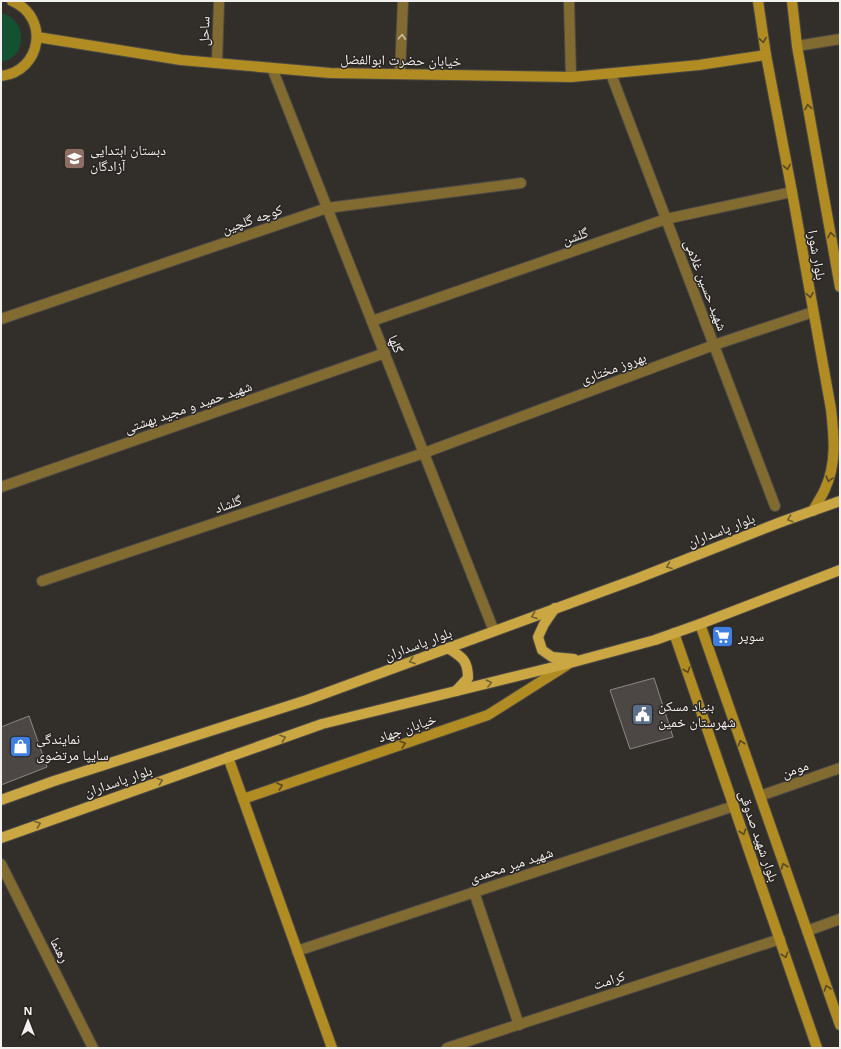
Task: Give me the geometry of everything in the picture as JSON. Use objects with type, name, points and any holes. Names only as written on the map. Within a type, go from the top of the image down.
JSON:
[{"type":"main road","points":[[1,76],[8,76],[20,70],[29,61],[35,49],[37,37],[34,24],[28,13],[12,1]]},
{"type":"main road","name":"بلوار شورا","points":[[758,1],[766,55],[831,409],[834,438],[834,461],[826,488],[813,511]]},
{"type":"main road","name":"بلوار شورا","points":[[792,1],[797,46],[840,287]]},
{"type":"main road","name":"خیابان حضرت ابوالفضل","points":[[37,37],[181,60],[330,73],[571,77],[699,65],[766,55]]},
{"type":"main road","points":[[831,409],[840,416]]},
{"type":"main road","name":"بلوار پاسداران","points":[[1,800],[54,781],[307,700],[840,501]]},
{"type":"main road","name":"بلوار پاسداران","points":[[1,838],[322,724],[570,663],[655,640],[840,570]]},
{"type":"main road","points":[[556,608],[544,624],[538,637],[542,650],[552,657],[584,659]]},
{"type":"main road","name":"بلوار شهید صدوقی","points":[[700,624],[840,1025]]},
{"type":"main road","name":"بلوار شهید صدوقی","points":[[674,633],[817,1048]]},
{"type":"main road","points":[[448,648],[462,657],[468,667],[468,678],[456,691]]},
{"type":"main road","name":"خیابان جهاد","points":[[243,799],[488,715],[570,663]]},
{"type":"main road","points":[[228,757],[332,1048]]},
{"type":"street","name":"ساحل","points":[[217,63],[219,1]]},
{"type":"street","points":[[400,73],[403,1]]},
{"type":"street","points":[[569,1],[571,77]]},
{"type":"street","points":[[797,46],[840,39]]},
{"type":"street","name":"گلها","points":[[272,68],[494,631]]},
{"type":"street","name":"شهید حسین غلامی","points":[[612,74],[775,506]]},
{"type":"street","name":"کوچه گلچین","points":[[1,319],[327,208],[521,183]]},
{"type":"street","name":"گلشن","points":[[372,321],[666,219],[792,192]]},
{"type":"street","name":"بهروز مختاری","points":[[424,453],[714,345],[813,312]]},
{"type":"street","name":"شهید حمید و مجید بهشتی","points":[[1,487],[384,353]]},
{"type":"street","name":"گلشاد","points":[[42,581],[424,453]]},
{"type":"street","name":"مومن","points":[[760,796],[840,768]]},
{"type":"street","name":"شهید میر محمدی","points":[[297,951],[734,806]]},
{"type":"street","name":"رهنما","points":[[1,864],[93,1048]]},
{"type":"street","points":[[474,892],[518,1025]]},
{"type":"street","points":[[807,931],[840,919]]},
{"type":"street","name":"کرامت","points":[[447,1048],[780,939]]},
{"type":"green space","points":[[1,13],[10,17],[16,23],[20,30],[21,38],[20,46],[16,54],[10,59],[1,62]]},
{"type":"building","name":"بنیاد مسکن شهرستان خمین","points":[[654,678],[673,737],[630,749],[610,690]]},
{"type":"building","name":"نمایندگی سایپا مرتضوی","points":[[29,716],[47,767],[1,785],[1,727]]},
{"type":"place","name":"دبستان ابتدایی آزادگان","points":[[74,158]]},
{"type":"place","name":"سوپر","points":[[723,636]]},
{"type":"place","name":"بنیاد مسکن شهرستان خمین","points":[[642,714]]},
{"type":"place","name":"نمایندگی سایپا مرتضوی","points":[[20,747]]}]
